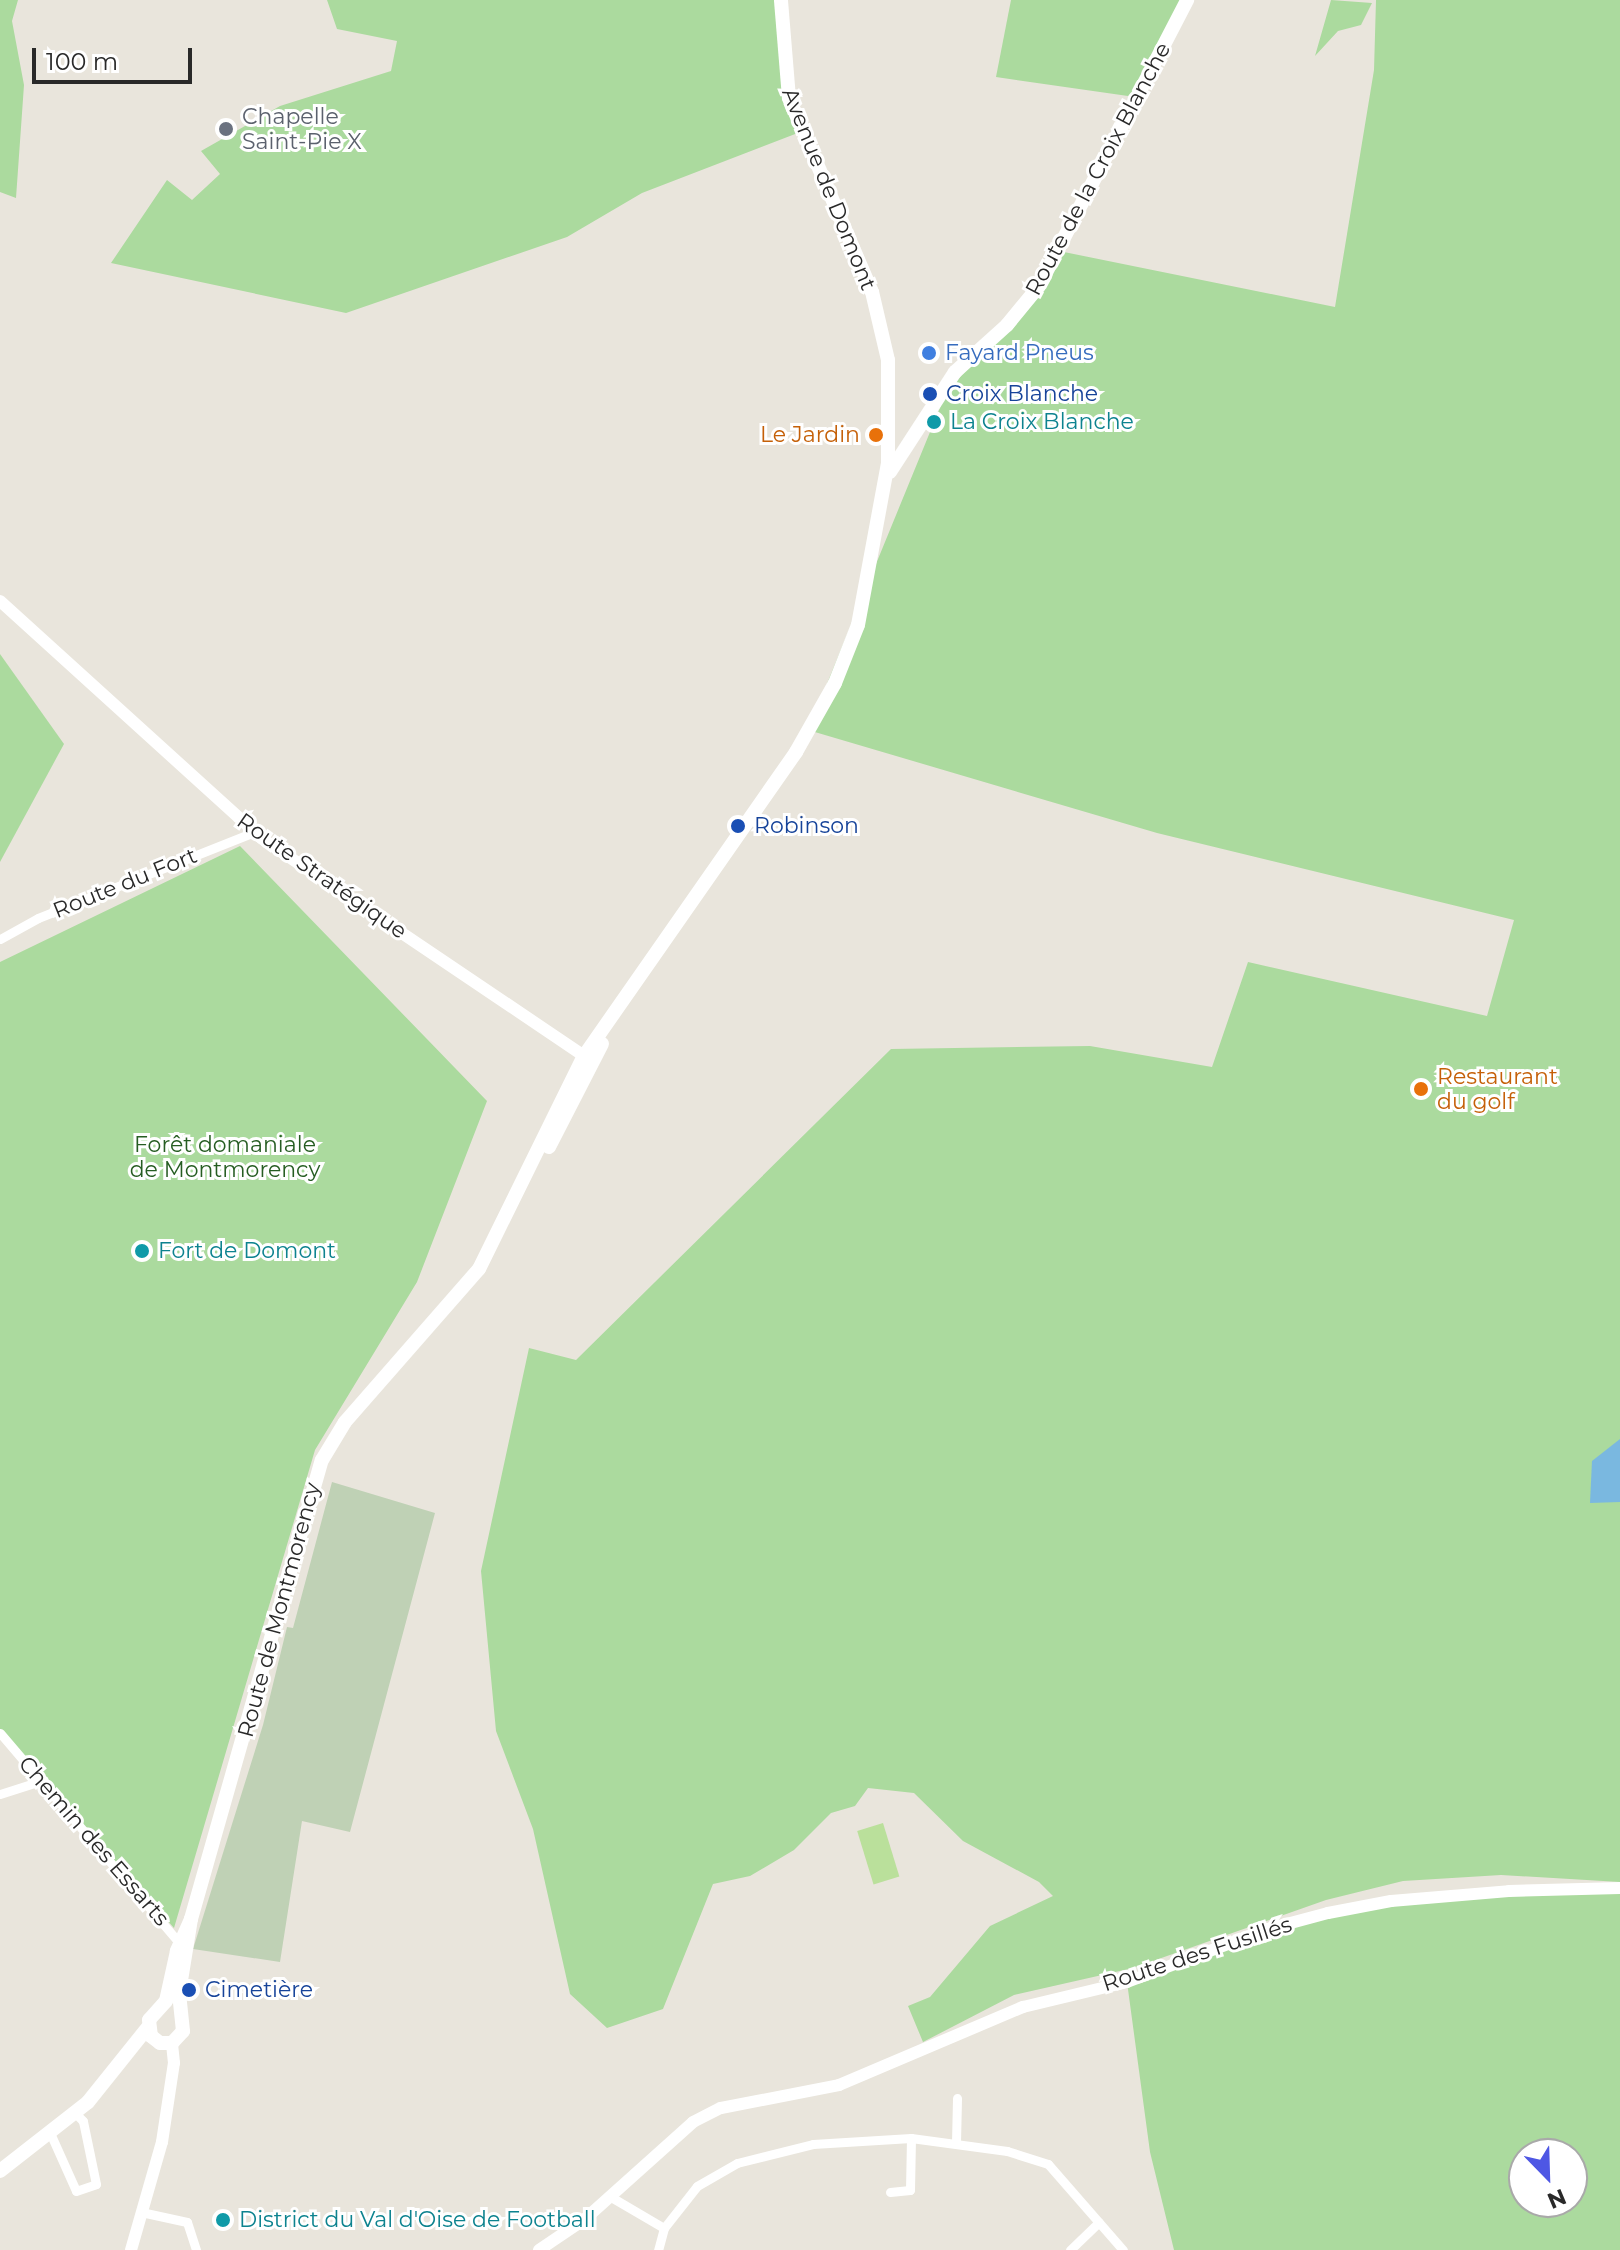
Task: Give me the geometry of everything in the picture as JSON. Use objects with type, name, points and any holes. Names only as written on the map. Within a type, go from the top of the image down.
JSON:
[{"type":"main road","name":"Avenue de Domont","points":[[781,0],[789,98],[872,292],[886,346],[890,427],[883,495]]},
{"type":"main road","name":"Route de la Croix Blanche","points":[[935,401],[962,364],[1007,325],[1039,286],[1187,0]]},
{"type":"main road","points":[[912,437],[896,441],[890,427],[912,424],[935,401]]},
{"type":"main road","points":[[883,495],[896,461],[935,401]]},
{"type":"main road","name":"Route de Montmorency","points":[[155,2012],[166,2001],[191,1919],[322,1460],[372,1390],[456,1301],[508,1216],[589,1059],[632,989],[763,802],[835,683],[858,625],[883,495]]},
{"type":"main road","name":"Route de Montmorency","points":[[181,2016],[182,1947]]},
{"type":"main road","points":[[0,2171],[76,2114],[133,2048],[155,2012],[171,2009],[181,2016],[183,2031],[164,2042],[133,2048]]},
{"type":"main road","points":[[148,2027],[164,2042]]},
{"type":"street","name":"Route Stratégique","points":[[0,601],[254,832],[589,1059]]},
{"type":"street","name":"Route du Fort","points":[[0,939],[38,918],[254,832]]},
{"type":"street","name":"Chemin des Essarts","points":[[0,1733],[44,1780],[182,1947]]},
{"type":"street","points":[[0,1794],[44,1780]]},
{"type":"street","name":"Route des Fusillés","points":[[539,2250],[611,2197],[616,2187],[693,2122],[744,2102],[839,2085],[1023,2007],[1127,1982],[1268,1929],[1328,1913],[1391,1901],[1509,1891],[1620,1888]]},
{"type":"street","points":[[131,2250],[162,2142],[174,2063],[164,2042]]},
{"type":"street","points":[[956,2143],[957,2098]]},
{"type":"street","points":[[51,2135],[76,2191],[96,2184],[83,2121],[76,2114]]},
{"type":"street","points":[[890,2192],[910,2190],[911,2138]]},
{"type":"street","points":[[658,2250],[664,2228],[697,2186],[737,2163],[813,2144],[911,2138],[1028,2156],[1060,2174],[1123,2250]]},
{"type":"street","points":[[611,2197],[664,2228]]},
{"type":"street","points":[[141,2212],[187,2222],[196,2250]]},
{"type":"street","points":[[1070,2250],[1099,2222]]},
{"type":"green space","points":[[0,0],[18,0],[12,21],[24,85],[16,198],[0,192]]},
{"type":"green space","points":[[327,0],[782,0],[783,73],[803,131],[642,193],[567,237],[346,313],[111,263],[167,180],[192,200],[220,174],[201,151],[280,106],[391,71],[397,41],[337,29]]},
{"type":"green space","points":[[1011,0],[1186,0],[1135,97],[996,77]]},
{"type":"green space","points":[[1331,0],[1372,3],[1361,25],[1338,31],[1315,56]]},
{"type":"green space","points":[[1376,0],[1620,0],[1620,1882],[1501,1875],[1403,1881],[1326,1900],[1133,1968],[1014,1995],[923,2042],[908,2006],[930,1997],[990,1926],[1053,1896],[1039,1882],[963,1841],[914,1793],[868,1788],[855,1806],[831,1813],[794,1850],[750,1876],[713,1884],[663,2009],[607,2028],[570,1994],[533,1829],[496,1731],[481,1571],[529,1348],[576,1360],[891,1049],[1090,1046],[1212,1067],[1248,962],[1487,1016],[1514,920],[1157,833],[808,730],[946,393],[1031,297],[1059,251],[1335,307],[1374,70]]},
{"type":"green space","points":[[0,654],[64,744],[0,862]]},
{"type":"green space","name":"Forêt domaniale de Montmorency","points":[[240,846],[487,1101],[417,1282],[315,1450],[174,1928],[0,1732],[0,962]]},
{"type":"green space","points":[[332,1482],[435,1513],[350,1832],[302,1821],[280,1962],[193,1949],[263,1725],[287,1627],[293,1628]]},
{"type":"green space","points":[[883,1823],[899,1877],[874,1884],[857,1831]]},
{"type":"green space","points":[[1620,1888],[1620,2250],[1174,2250],[1150,2152],[1127,1982],[1209,1950],[1391,1901]]},
{"type":"water","points":[[1620,1439],[1620,1502],[1590,1503],[1592,1461]]},
{"type":"place","name":"Chapelle Saint-Pie X","points":[[226,129]]},
{"type":"place","name":"Fayard Pneus","points":[[929,353]]},
{"type":"place","name":"Croix Blanche","points":[[930,394]]},
{"type":"place","name":"La Croix Blanche","points":[[934,422]]},
{"type":"place","name":"Le Jardin","points":[[876,435]]},
{"type":"place","name":"Robinson","points":[[738,826]]},
{"type":"place","name":"Restaurant du golf","points":[[1421,1089]]},
{"type":"place","name":"Fort de Domont","points":[[142,1251]]},
{"type":"place","name":"Cimetière","points":[[189,1990]]},
{"type":"place","name":"District du Val d'Oise de Football","points":[[223,2220]]}]
